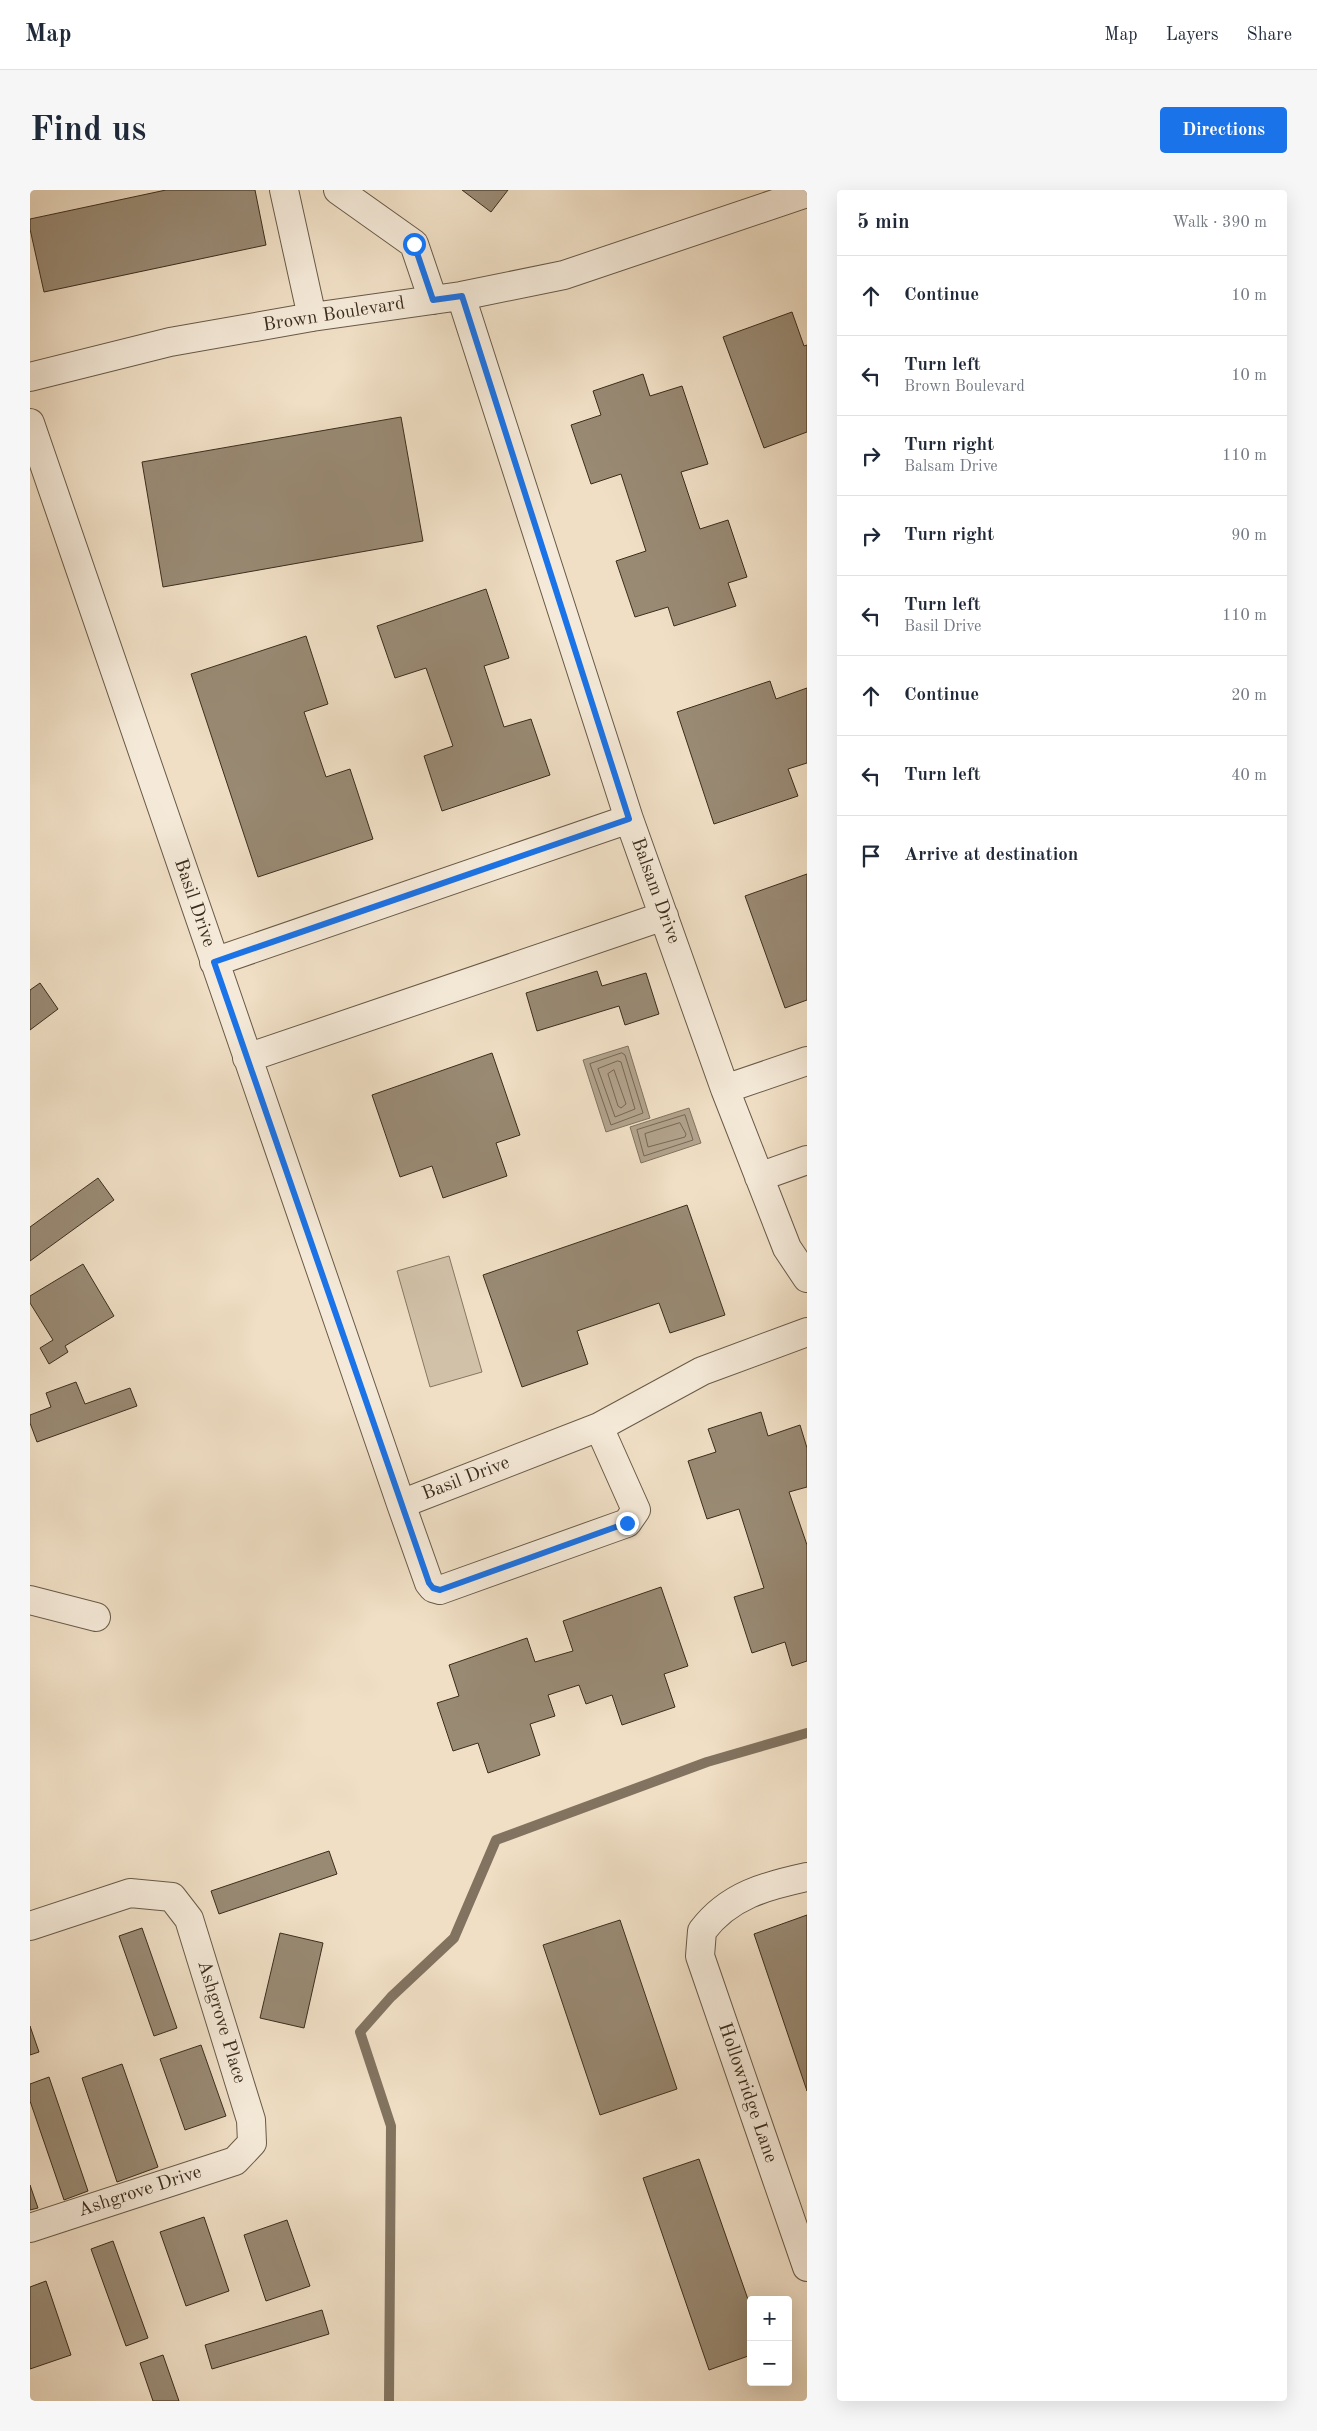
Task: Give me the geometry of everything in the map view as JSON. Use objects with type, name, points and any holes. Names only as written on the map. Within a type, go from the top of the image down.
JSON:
[{"type":"street","points":[[284,190],[312,317]]},
{"type":"street","points":[[338,190],[414,244],[433,300]]},
{"type":"street","name":"Brown Boulevard","points":[[30,377],[170,342],[312,317],[462,296],[564,275],[770,197],[807,193]]},
{"type":"street","name":"Balsam Drive","points":[[462,296],[629,819],[725,1089],[759,1177],[787,1248],[807,1278]]},
{"type":"street","name":"Basil Drive","points":[[30,423],[401,1504],[599,1427],[702,1370],[807,1332]]},
{"type":"street","points":[[214,962],[629,819]]},
{"type":"street","points":[[247,1058],[664,916]]},
{"type":"street","points":[[725,1089],[807,1061]]},
{"type":"street","points":[[759,1177],[807,1160]]},
{"type":"street","points":[[401,1504],[429,1583],[433,1588],[440,1590],[627,1523],[636,1510],[599,1427]]},
{"type":"street","points":[[30,1600],[96,1617]]},
{"type":"street","name":"Hollowridge Lane","points":[[807,1878],[765,1886],[726,1906],[710,1920],[702,1931],[700,1956],[807,2267]]},
{"type":"street","name":"Ashgrove Place","points":[[30,1926],[130,1893],[172,1897],[190,1920],[251,2120],[252,2143],[245,2149]]},
{"type":"street","name":"Ashgrove Drive","points":[[30,2228],[235,2161],[245,2149]]},
{"type":"shaded area","points":[[449,1256],[482,1372],[430,1387],[397,1271]]},
{"type":"water","points":[[628,1046],[650,1118],[606,1132],[583,1060]]},
{"type":"water","points":[[689,1108],[701,1143],[641,1163],[630,1127]]},
{"type":"building","points":[[166,190],[255,190],[266,245],[44,292],[30,229],[30,219]]},
{"type":"building","points":[[462,190],[508,190],[491,212]]},
{"type":"building","points":[[792,312],[804,346],[807,345],[807,432],[764,448],[723,337]]},
{"type":"building","points":[[643,374],[650,396],[682,386],[708,464],[681,472],[700,529],[728,520],[747,577],[728,583],[736,606],[674,626],[668,607],[635,617],[616,561],[646,551],[621,474],[591,484],[571,425],[601,415],[593,391]]},
{"type":"building","points":[[401,417],[423,541],[163,587],[142,462]]},
{"type":"building","points":[[486,589],[509,658],[484,666],[504,727],[531,719],[550,775],[442,811],[424,756],[453,746],[426,668],[395,678],[377,626]]},
{"type":"building","points":[[306,636],[328,704],[304,712],[326,777],[350,769],[373,839],[258,877],[191,674]]},
{"type":"building","points":[[770,681],[776,699],[807,688],[807,763],[788,769],[798,796],[714,824],[677,712]]},
{"type":"building","points":[[807,874],[807,1000],[785,1008],[745,896]]},
{"type":"building","points":[[597,971],[602,986],[646,973],[659,1014],[625,1025],[619,1006],[537,1031],[526,993]]},
{"type":"building","points":[[40,983],[58,1009],[30,1030],[30,990]]},
{"type":"building","points":[[492,1053],[520,1135],[496,1143],[507,1176],[443,1198],[432,1166],[400,1177],[372,1095]]},
{"type":"building","points":[[98,1178],[114,1200],[30,1261],[30,1227]]},
{"type":"building","points":[[687,1205],[725,1315],[670,1333],[659,1303],[577,1331],[588,1364],[522,1387],[483,1275]]},
{"type":"building","points":[[83,1264],[114,1316],[65,1346],[68,1352],[49,1364],[40,1348],[53,1340],[30,1303],[30,1296]]},
{"type":"building","points":[[76,1382],[85,1404],[130,1388],[137,1406],[37,1442],[30,1423],[30,1415],[51,1407],[46,1393]]},
{"type":"building","points":[[761,1412],[768,1436],[800,1425],[807,1448],[807,1487],[789,1492],[807,1545],[807,1661],[792,1666],[785,1642],[752,1653],[734,1597],[764,1588],[739,1509],[707,1519],[688,1461],[716,1452],[708,1429]]},
{"type":"building","points":[[661,1587],[688,1666],[664,1674],[675,1707],[622,1725],[612,1695],[586,1704],[579,1685],[548,1695],[555,1716],[530,1724],[540,1755],[488,1773],[478,1743],[453,1751],[437,1703],[459,1696],[449,1665],[527,1638],[535,1662],[573,1651],[563,1621]]},
{"type":"building","points":[[329,1851],[337,1874],[219,1914],[211,1891]]},
{"type":"building","points":[[807,1915],[807,2091],[754,1934]]},
{"type":"building","points":[[620,1920],[677,2089],[600,2115],[543,1945]]},
{"type":"building","points":[[142,1928],[177,2028],[154,2036],[119,1936]]},
{"type":"building","points":[[280,1933],[323,1943],[304,2028],[260,2018]]},
{"type":"building","points":[[30,2026],[39,2052],[30,2055]]},
{"type":"building","points":[[201,2045],[226,2116],[185,2130],[160,2059]]},
{"type":"building","points":[[122,2064],[158,2167],[117,2182],[82,2078]]},
{"type":"building","points":[[49,2077],[88,2191],[64,2200],[30,2101],[30,2084]]},
{"type":"building","points":[[699,2159],[747,2297],[747,2356],[709,2370],[643,2178]]},
{"type":"building","points":[[30,2185],[38,2208],[30,2210]]},
{"type":"building","points":[[204,2217],[229,2291],[186,2306],[160,2232]]},
{"type":"building","points":[[287,2220],[310,2286],[266,2301],[244,2235]]},
{"type":"building","points":[[113,2241],[148,2338],[126,2346],[91,2249]]},
{"type":"building","points":[[46,2281],[71,2355],[30,2369],[30,2287]]},
{"type":"building","points":[[322,2310],[329,2334],[212,2369],[205,2345]]},
{"type":"building","points":[[163,2355],[179,2401],[153,2401],[140,2363]]},
{"type":"waterway","points":[[389,2401],[391,2126],[360,2032],[391,1997],[454,1938],[496,1840],[707,1762],[807,1733]]},
{"type":"route","points":[[414,244],[433,300],[462,296],[629,819],[214,962],[429,1583],[433,1588],[440,1590],[627,1523]]}]
